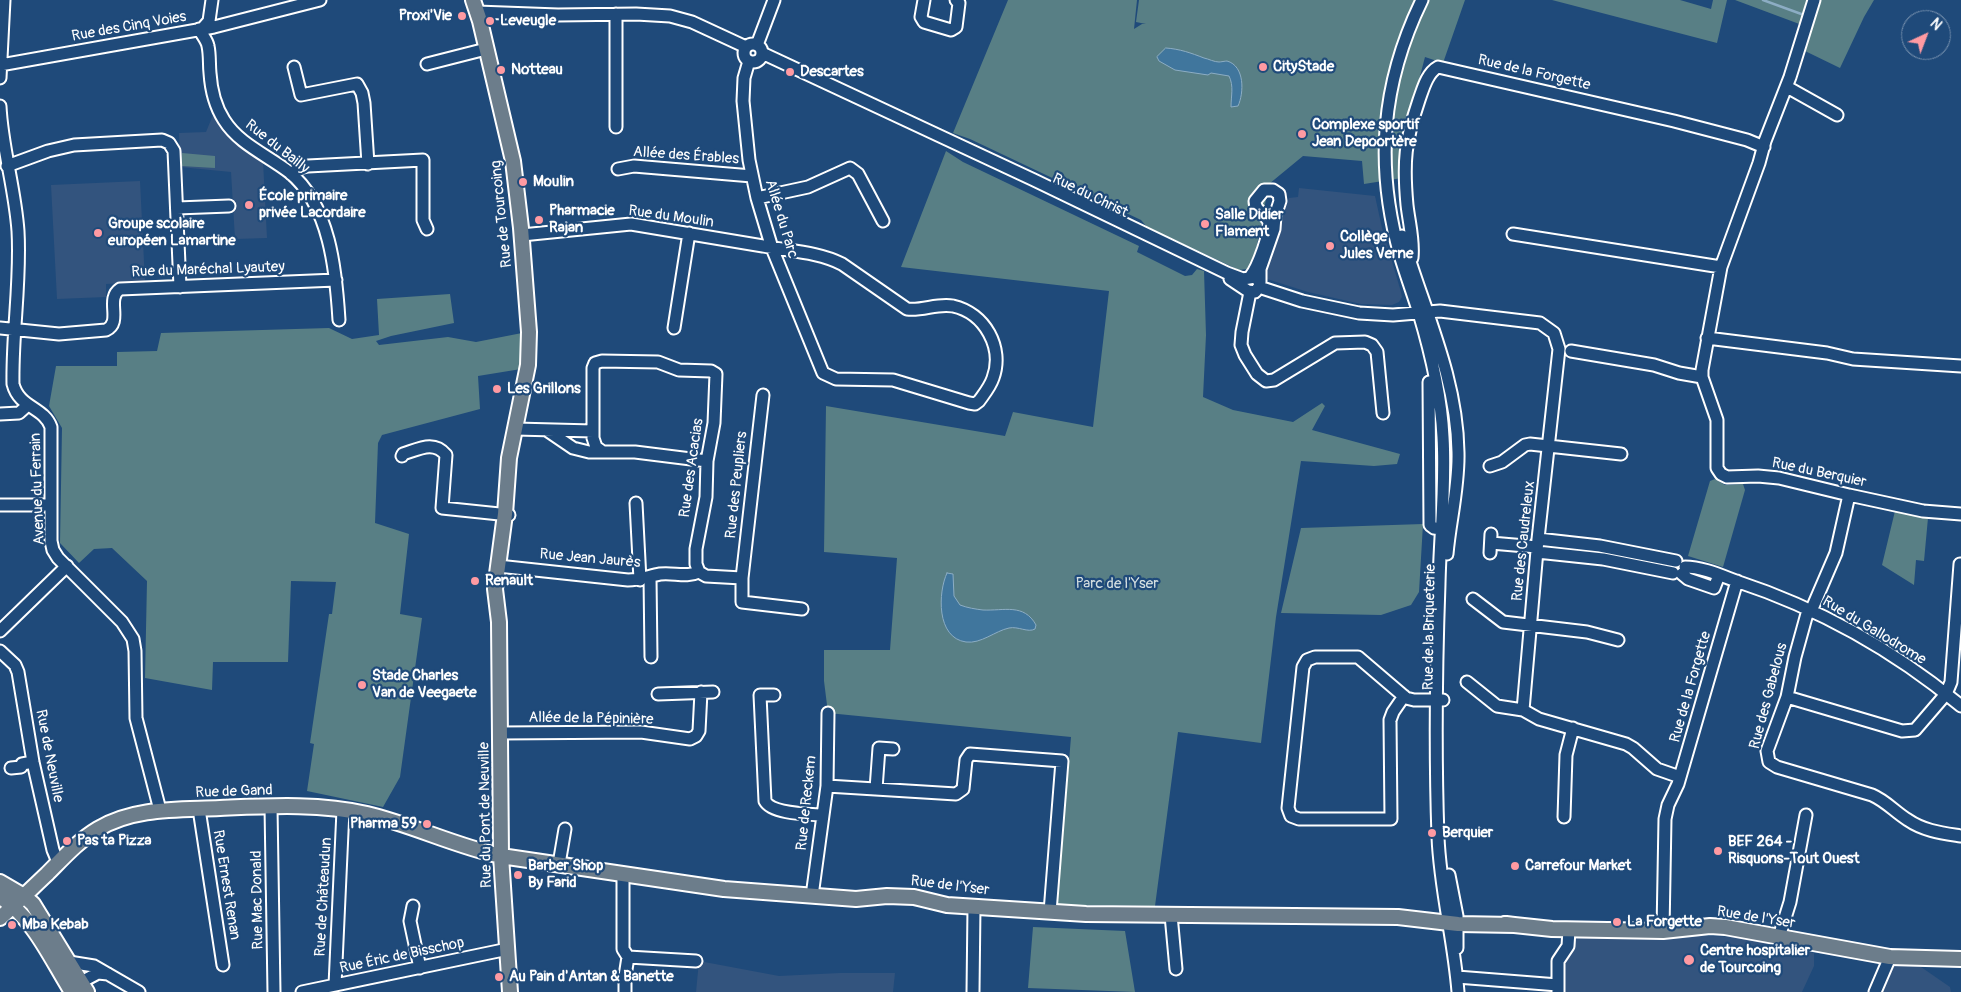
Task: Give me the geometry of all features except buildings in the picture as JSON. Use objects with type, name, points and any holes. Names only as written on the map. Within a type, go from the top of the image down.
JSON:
[{"type":"main road","name":"Rue de Tourcoing","points":[[475,6],[513,161],[522,235],[529,354],[516,429],[515,461],[502,566],[499,637]]},
{"type":"main road","name":"Rue du Pont de Neuville","points":[[499,637],[501,856],[510,992]]},
{"type":"main road","name":"Rue de Gand","points":[[0,918],[75,846],[102,826],[134,815],[160,810],[314,806],[382,818],[501,856]]},
{"type":"main road","name":"Rue de l'Yser","points":[[501,856],[724,889],[812,896],[856,899],[887,896],[914,897],[947,905],[1050,912],[1453,919],[1569,930],[1663,931],[1716,926],[1732,927],[1890,957],[1961,959]]},
{"type":"main road","points":[[0,882],[24,896],[35,907],[69,962],[80,989]]},
{"type":"main road","points":[[0,897],[13,906],[28,921],[80,989]]},
{"type":"street","points":[[0,78],[4,0]]},
{"type":"street","points":[[200,29],[209,21],[212,0]]},
{"type":"street","name":"Rue des Cinq Voies","points":[[0,65],[200,29],[320,0]]},
{"type":"street","points":[[755,48],[774,0]]},
{"type":"street","points":[[924,0],[921,17],[924,22],[952,30],[956,27],[960,11],[959,3],[956,0]]},
{"type":"street","points":[[1398,209],[1393,206],[1390,195],[1386,190],[1385,144],[1389,95],[1402,46],[1422,0]]},
{"type":"street","points":[[1424,313],[1412,264],[1403,238],[1392,172],[1392,136],[1395,104],[1407,53],[1430,0]]},
{"type":"street","name":"Rue du Berquier","points":[[1814,0],[1787,87],[1721,266],[1702,364],[1702,376],[1717,420],[1717,468],[1721,474],[1731,478],[1758,476],[1779,478],[1922,511],[1961,514]]},
{"type":"street","name":"Rue du Christ","points":[[475,6],[558,15],[616,14],[670,16],[685,19],[755,48],[924,130],[1252,284],[1308,303],[1359,313],[1393,315],[1424,313]]},
{"type":"street","points":[[616,14],[616,127]]},
{"type":"street","name":"Rue du Bailly","points":[[200,29],[208,47],[213,92],[225,123],[240,138],[291,174],[307,192],[317,210],[330,248],[336,280],[339,320]]},
{"type":"street","name":"Allée du Parc","points":[[755,48],[744,55],[748,61],[744,78],[743,101],[752,176],[772,248],[819,366],[827,376],[836,379],[887,379],[969,403],[975,404],[979,402]]},
{"type":"street","points":[[426,64],[486,49]]},
{"type":"street","points":[[294,67],[301,95],[357,84],[362,93],[364,103],[368,164]]},
{"type":"street","name":"Rue de la Forgette","points":[[1412,264],[1413,244],[1409,222],[1398,209],[1406,143],[1422,93],[1432,71],[1438,67],[1683,124],[1747,140],[1764,147]]},
{"type":"street","points":[[1787,87],[1836,115]]},
{"type":"street","name":"Avenue du Ferrain","points":[[0,106],[7,166],[5,180],[16,208],[19,253],[13,384],[20,399],[44,416],[51,427],[52,546],[55,554],[122,622],[133,639],[136,651],[136,718],[160,810]]},
{"type":"street","points":[[7,166],[74,145],[165,141],[171,145],[174,150],[180,287]]},
{"type":"street","points":[[291,174],[300,168],[308,166],[423,160],[422,220],[427,229]]},
{"type":"street","name":"Allée des Érables","points":[[618,169],[634,166],[752,176]]},
{"type":"street","points":[[757,198],[808,187],[850,168],[858,174],[883,221]]},
{"type":"street","points":[[1252,284],[1260,272],[1274,229],[1275,216],[1280,201],[1279,194],[1273,190],[1264,190],[1255,200],[1258,210],[1268,219],[1269,227],[1256,267],[1252,284],[1241,341],[1245,355],[1260,377],[1266,381],[1274,380],[1335,344],[1365,342],[1372,345],[1378,356],[1383,413]]},
{"type":"street","points":[[176,208],[228,206]]},
{"type":"street","points":[[1398,209],[1401,259],[1424,313]]},
{"type":"street","name":"Rue du Moulin","points":[[522,235],[630,224],[828,258],[842,264],[907,309],[917,310],[948,306],[961,308],[977,319],[992,337],[996,360],[994,378],[979,402]]},
{"type":"street","points":[[674,328],[690,233]]},
{"type":"street","points":[[1513,234],[1721,266]]},
{"type":"street","name":"Rue du Maréchal Lyautey","points":[[14,330],[59,334],[100,332],[112,326],[114,322],[113,299],[117,290],[124,288],[336,280]]},
{"type":"street","name":"Rue des Caudreleux","points":[[1424,313],[1444,312],[1544,324],[1556,338],[1559,349],[1537,546],[1523,710]]},
{"type":"street","name":"Rue de la Briqueterie","points":[[1424,313],[1448,381],[1456,422],[1458,464],[1447,555],[1442,624],[1440,700]]},
{"type":"street","name":"Rue de la Briqueterie","points":[[1424,313],[1442,420],[1444,476],[1441,530],[1440,700],[1446,852],[1458,992]]},
{"type":"street","points":[[0,328],[14,330]]},
{"type":"street","points":[[1707,338],[1827,353],[1853,359],[1961,366]]},
{"type":"street","points":[[1571,351],[1654,365],[1679,373],[1702,376]]},
{"type":"street","name":"Rue des Acacias","points":[[593,431],[593,368],[598,362],[658,362],[679,370],[711,371],[716,374],[714,424],[707,461],[706,497],[696,549],[696,564],[699,572]]},
{"type":"street","points":[[1429,382],[1430,525],[1441,530],[1445,535],[1447,555]]},
{"type":"street","name":"Rue des Peupliers","points":[[742,578],[763,394]]},
{"type":"street","points":[[0,414],[19,413],[28,405]]},
{"type":"street","points":[[516,429],[593,431],[594,444],[603,452]]},
{"type":"street","points":[[548,431],[576,449],[590,452],[635,452],[707,461]]},
{"type":"street","points":[[1490,466],[1502,462],[1527,444],[1621,454]]},
{"type":"street","points":[[402,456],[429,446],[438,447],[446,455],[442,508],[507,515]]},
{"type":"street","name":"Rue des Gabelous","points":[[1849,495],[1838,550],[1810,610],[1795,657],[1787,697],[1767,751],[1768,759],[1770,764],[1872,795],[1886,802],[1920,827],[1961,836]]},
{"type":"street","points":[[636,503],[645,579],[651,657]]},
{"type":"street","points":[[0,504],[52,505]]},
{"type":"street","points":[[1441,530],[1452,518]]},
{"type":"street","points":[[1491,543],[1537,546],[1600,546],[1679,569],[1688,579],[1714,588],[1719,575],[1737,581]]},
{"type":"street","points":[[1787,697],[1907,731],[1917,728],[1946,694],[1951,682],[1960,564]]},
{"type":"street","points":[[0,631],[66,566]]},
{"type":"street","name":"Rue Jean Jaurès","points":[[502,566],[613,579],[645,579],[663,574],[691,576],[699,572],[706,576],[742,578]]},
{"type":"street","points":[[742,578],[742,602],[802,609]]},
{"type":"street","name":"Rue de la Forgette","points":[[1663,931],[1665,818],[1668,805],[1680,777],[1737,581]]},
{"type":"street","name":"Rue du Gallodrome","points":[[1737,581],[1769,592],[1810,610],[1876,646],[1961,706]]},
{"type":"street","points":[[1473,599],[1500,620],[1508,623],[1587,632],[1618,640]]},
{"type":"street","name":"Rue de Neuville","points":[[2,656],[15,665],[18,672],[33,762],[53,850],[58,862]]},
{"type":"street","points":[[1404,696],[1392,712],[1390,720],[1391,820],[1299,819],[1291,816],[1288,808],[1303,667],[1307,660],[1315,657],[1358,656],[1404,696],[1410,699],[1440,700]]},
{"type":"street","points":[[1467,682],[1497,706],[1523,710],[1539,719],[1630,746],[1657,769],[1680,777]]},
{"type":"street","name":"Allée de la Pépinière","points":[[500,733],[637,732],[690,739],[699,731],[707,692],[658,694]]},
{"type":"street","points":[[774,695],[760,696],[765,801],[769,807],[777,810],[822,815]]},
{"type":"street","name":"Rue de Reckem","points":[[812,896],[826,786],[828,713]]},
{"type":"street","points":[[1564,817],[1566,755],[1572,728]]},
{"type":"street","points":[[876,789],[879,748],[893,749]]},
{"type":"street","points":[[826,786],[958,794],[963,789],[966,760],[970,754],[1062,761],[1050,912]]},
{"type":"street","points":[[11,768],[21,767],[22,764],[33,762]]},
{"type":"street","name":"Rue Mac Donald","points":[[271,807],[274,992]]},
{"type":"street","name":"Rue Ernest Renan","points":[[199,809],[222,965]]},
{"type":"street","name":"Rue de Châteaudun","points":[[335,985],[343,810]]},
{"type":"street","points":[[1779,937],[1790,902],[1806,816]]},
{"type":"street","points":[[560,864],[565,829]]},
{"type":"street","points":[[623,874],[623,949],[628,957],[624,992]]},
{"type":"street","points":[[413,906],[410,921],[420,968]]},
{"type":"street","points":[[973,992],[974,906]]},
{"type":"street","points":[[1171,915],[1176,969]]},
{"type":"street","points":[[1456,972],[1558,988],[1558,962],[1568,946],[1569,930]]},
{"type":"street","name":"Rue Éric de Bisschop","points":[[302,992],[508,949]]},
{"type":"street","points":[[628,957],[696,961]]},
{"type":"street","points":[[1875,992],[1890,957]]},
{"type":"street","points":[[69,962],[94,966],[139,992]]},
{"type":"street","points":[[80,989],[102,972],[114,977]]},
{"type":"shaded area","points":[[1166,48],[1185,51],[1215,62],[1227,61],[1233,64],[1237,68],[1242,80],[1238,106],[1231,107],[1232,87],[1229,76],[1175,70],[1159,61],[1157,57]]},
{"type":"shaded area","name":"École primaire privée Lacordaire","points":[[213,115],[231,139],[263,161],[267,238],[235,239],[231,172],[180,167],[179,133],[206,132]]},
{"type":"shaded area","name":"Groupe scolaire européen Lamartine","points":[[140,181],[145,282],[106,284],[106,297],[57,299],[51,185]]},
{"type":"shaded area","name":"Collège Jules Verne","points":[[1299,188],[1375,196],[1382,228],[1401,292],[1402,297],[1399,302],[1392,305],[1361,304],[1308,292],[1267,279],[1265,270],[1289,198],[1298,197]]},
{"type":"shaded area","points":[[947,573],[953,574],[954,596],[960,605],[983,610],[1006,609],[1019,611],[1031,618],[1036,625],[1035,629],[1009,628],[972,642],[956,639],[944,623],[942,613],[942,591]]},
{"type":"shaded area","name":"Centre hospitalier de Tourcoing","points":[[1563,932],[1743,937],[1814,953],[1814,966],[1802,992],[1563,992]]},
{"type":"shaded area","points":[[699,961],[779,976],[895,973],[893,992],[696,992]]},
{"type":"shaded area","points":[[1896,961],[1921,967],[1950,987],[1951,992],[1882,992]]},
{"type":"green space","points":[[1008,0],[1137,0],[1134,29],[1142,24],[1146,24],[1136,22],[1139,0],[1465,0],[1443,63],[1425,57],[1408,122],[1402,178],[1364,184],[1362,161],[1303,156],[1269,184],[1253,265],[1247,269],[1239,270],[1147,227],[1141,220],[970,139],[953,133]]},
{"type":"green space","points":[[1552,0],[1680,0],[1711,9],[1713,0],[1727,0],[1717,43]]},
{"type":"green space","points":[[1735,0],[1874,0],[1840,68],[1805,51],[1793,88],[1784,83],[1802,25]]},
{"type":"green space","name":"Parc de l'Yser","points":[[946,151],[963,162],[1139,246],[1137,252],[1185,276],[1192,275],[1197,269],[1204,271],[1206,335],[1203,397],[1233,410],[1293,422],[1322,403],[1325,406],[1312,430],[1400,454],[1397,464],[1374,466],[1301,461],[1276,617],[1261,743],[1178,732],[1155,906],[1057,905],[1071,737],[828,713],[824,681],[824,650],[890,650],[897,558],[824,552],[826,406],[1005,436],[1013,412],[1093,427],[1109,291],[901,267]]},
{"type":"green space","points":[[182,153],[215,156],[215,168],[181,166]]},
{"type":"green space","points":[[450,294],[454,323],[376,341],[379,345],[448,337],[476,342],[522,333],[521,369],[478,376],[480,409],[382,435],[378,443],[375,523],[409,534],[400,614],[422,618],[400,777],[383,807],[307,791],[314,744],[310,743],[329,614],[332,614],[336,582],[291,581],[288,662],[213,662],[212,690],[145,678],[147,581],[112,548],[94,549],[79,563],[60,543],[62,428],[49,406],[56,366],[117,366],[117,352],[157,351],[161,333],[329,328],[352,339],[379,335],[377,299]]},
{"type":"green space","points":[[1715,479],[1725,485],[1743,484],[1745,490],[1723,567],[1688,556],[1710,481]]},
{"type":"green space","points":[[1895,511],[1928,518],[1924,561],[1916,560],[1914,585],[1882,565]]},
{"type":"green space","points":[[1423,524],[1419,592],[1411,605],[1381,615],[1281,613],[1301,528]]},
{"type":"green space","points":[[1033,927],[1125,931],[1135,992],[1028,988]]},
{"type":"waterway","points":[[1763,0],[1804,15],[1805,13]]},
{"type":"place","name":"Proxi'Vie","points":[[462,16]]},
{"type":"place","name":"Leveugle","points":[[490,21]]},
{"type":"place","name":"CityStade","points":[[1263,67]]},
{"type":"place","name":"Notteau","points":[[501,70]]},
{"type":"place","name":"Descartes","points":[[790,72]]},
{"type":"place","name":"Complexe sportif Jean Depoortère","points":[[1302,134]]},
{"type":"place","name":"Moulin","points":[[523,182]]},
{"type":"place","name":"École primaire privée Lacordaire","points":[[249,205]]},
{"type":"place","name":"Pharmacie Rajan","points":[[539,220]]},
{"type":"place","name":"Salle Didier Flament","points":[[1205,224]]},
{"type":"place","name":"Groupe scolaire européen Lamartine","points":[[98,233]]},
{"type":"place","name":"Collège Jules Verne","points":[[1330,246]]},
{"type":"place","name":"Les Grillons","points":[[497,389]]},
{"type":"place","name":"Renault","points":[[475,581]]},
{"type":"place","name":"Stade Charles Van de Veegaete","points":[[362,685]]},
{"type":"place","name":"Pharma 59","points":[[427,824]]},
{"type":"place","name":"Berquier","points":[[1432,833]]},
{"type":"place","name":"Pas ta Pizza","points":[[67,841]]},
{"type":"place","name":"BEF 264 - Risquons-Tout Ouest","points":[[1718,851]]},
{"type":"place","name":"Carrefour Market","points":[[1515,866]]},
{"type":"place","name":"Barber Shop By Farid","points":[[518,875]]},
{"type":"place","name":"La Forgette","points":[[1617,922]]},
{"type":"place","name":"Mba Kebab","points":[[12,925]]},
{"type":"place","name":"Centre hospitalier de Tourcoing","points":[[1689,960]]},
{"type":"place","name":"Au Pain d'Antan & Banette","points":[[499,977]]}]
